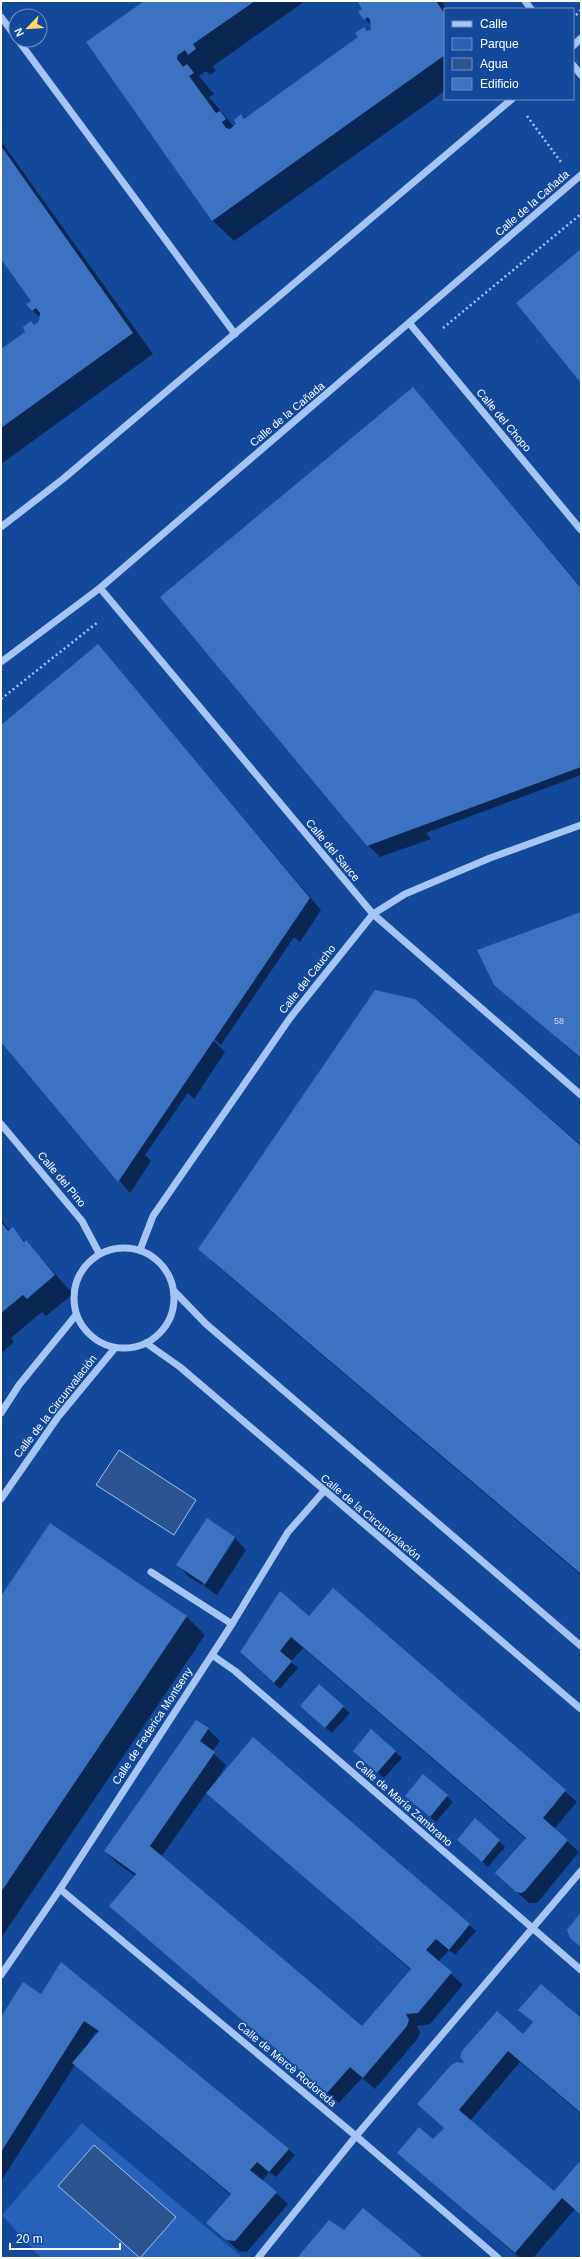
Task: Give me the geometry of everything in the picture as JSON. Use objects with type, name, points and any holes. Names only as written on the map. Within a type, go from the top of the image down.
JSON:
[{"type":"street","points":[[1,17],[8,26]]},
{"type":"street","points":[[24,48],[235,334]]},
{"type":"street","points":[[574,66],[581,75]]},
{"type":"street","points":[[1,527],[63,480],[511,100]]},
{"type":"street","name":"Calle de la Cañada","points":[[1,662],[100,588],[410,324],[581,175]]},
{"type":"street","name":"Calle del Chopo","points":[[410,324],[581,530]]},
{"type":"street","name":"Calle del Sauce","points":[[100,588],[373,914],[581,1095]]},
{"type":"street","name":"Calle del Caucho","points":[[140,1250],[153,1216],[286,1024],[373,914],[405,894],[490,858],[581,825]]},
{"type":"street","name":"Calle del Pino","points":[[1,1124],[82,1221],[99,1254]]},
{"type":"street","points":[[174,1291],[172,1312],[162,1330],[146,1343],[132,1348],[115,1348],[92,1338],[76,1315],[73,1292],[81,1269],[99,1254],[117,1248],[140,1250],[154,1257],[166,1270],[174,1291],[206,1324],[581,1646]]},
{"type":"street","points":[[1,1413],[19,1385],[76,1315]]},
{"type":"street","name":"Calle de la Circunvalación","points":[[146,1343],[180,1367],[581,1709]]},
{"type":"street","name":"Calle de la Circunvalación","points":[[1,1499],[58,1417],[115,1348]]},
{"type":"street","name":"Calle de Federica Montseny","points":[[1,1975],[60,1889],[232,1624],[288,1532],[324,1491]]},
{"type":"street","points":[[151,1572],[232,1624]]},
{"type":"street","name":"Calle de María Zambrano","points":[[212,1654],[235,1671],[581,1970]]},
{"type":"street","points":[[258,2258],[356,2136],[581,1871]]},
{"type":"street","name":"Calle de Mercè Rodoreda","points":[[60,1889],[356,2136],[498,2258]]},
{"type":"path","points":[[524,112],[575,181]]},
{"type":"green space","points":[[82,2123],[243,2258],[41,2258],[2,2215]]},
{"type":"water","points":[[119,1450],[196,1500],[174,1535],[96,1485]]},
{"type":"water","points":[[94,2145],[176,2217],[140,2258],[58,2186]]},
{"type":"building","points":[[144,1],[255,1],[193,44],[196,49],[188,55],[185,50],[178,55],[177,59],[183,67],[187,64],[194,73],[189,76],[216,113],[220,111],[226,119],[222,122],[226,128],[230,129],[236,124],[234,120],[241,114],[244,119],[358,37],[355,33],[364,27],[367,31],[371,30],[370,20],[368,17],[364,20],[358,12],[362,9],[357,1],[436,1],[444,13],[444,56],[212,221],[86,42]]},
{"type":"building","points":[[1,146],[133,333],[1,428],[1,349],[25,332],[23,327],[31,321],[34,325],[39,321],[40,313],[36,308],[32,311],[26,304],[31,301],[1,259]]},
{"type":"building","points":[[581,249],[581,383],[516,303]]},
{"type":"building","points":[[413,387],[581,588],[581,767],[367,846],[160,597]]},
{"type":"building","points":[[98,644],[310,898],[118,1182],[1,1042],[1,725]]},
{"type":"building","points":[[581,912],[581,1058],[494,985],[477,950]]},
{"type":"building","points":[[375,990],[415,999],[581,1146],[581,1574],[198,1249]]},
{"type":"building","points":[[1,1222],[8,1231],[13,1227],[24,1242],[26,1240],[55,1275],[27,1299],[23,1295],[1,1313]]},
{"type":"building","points":[[207,1518],[235,1537],[205,1584],[176,1565]]},
{"type":"building","points":[[50,1523],[187,1616],[1,1892],[1,1596]]},
{"type":"building","points":[[333,1588],[566,1790],[543,1818],[568,1840],[525,1891],[521,1893],[516,1892],[495,1873],[526,1838],[291,1637],[280,1651],[292,1661],[274,1683],[240,1652],[280,1591],[309,1616]]},
{"type":"building","points":[[319,1684],[344,1706],[325,1728],[300,1706]]},
{"type":"building","points":[[196,1720],[209,1728],[200,1741],[215,1752],[150,1846],[362,2026],[411,1969],[206,1793],[253,1737],[470,1924],[449,1950],[436,1939],[426,1950],[452,1972],[418,2013],[406,2014],[409,2020],[407,2026],[363,2078],[350,2067],[327,2093],[109,1906],[136,1874],[104,1851]]},
{"type":"building","points":[[371,1729],[396,1751],[377,1773],[353,1751]]},
{"type":"building","points":[[423,1774],[448,1795],[430,1817],[405,1796]]},
{"type":"building","points":[[475,1818],[500,1840],[482,1862],[457,1840]]},
{"type":"building","points":[[581,1912],[581,1947],[570,1938],[567,1930]]},
{"type":"building","points":[[61,1962],[289,2149],[269,2172],[257,2162],[250,2170],[277,2192],[235,2241],[226,2240],[206,2223],[231,2194],[72,2063],[99,2031],[84,2021],[1,2152],[1,2017],[23,1982],[41,1994]]},
{"type":"building","points":[[541,1984],[581,2018],[581,2113],[508,2051],[459,2110],[554,2191],[581,2160],[581,2215],[562,2198],[515,2253],[397,2153],[419,2127],[433,2139],[444,2128],[417,2104],[451,2065],[457,2062],[464,2063],[460,2057],[462,2051],[497,2011],[523,2034],[533,2022],[518,2010]]},
{"type":"building","points":[[363,2208],[424,2258],[297,2258],[329,2220],[344,2230]]}]
